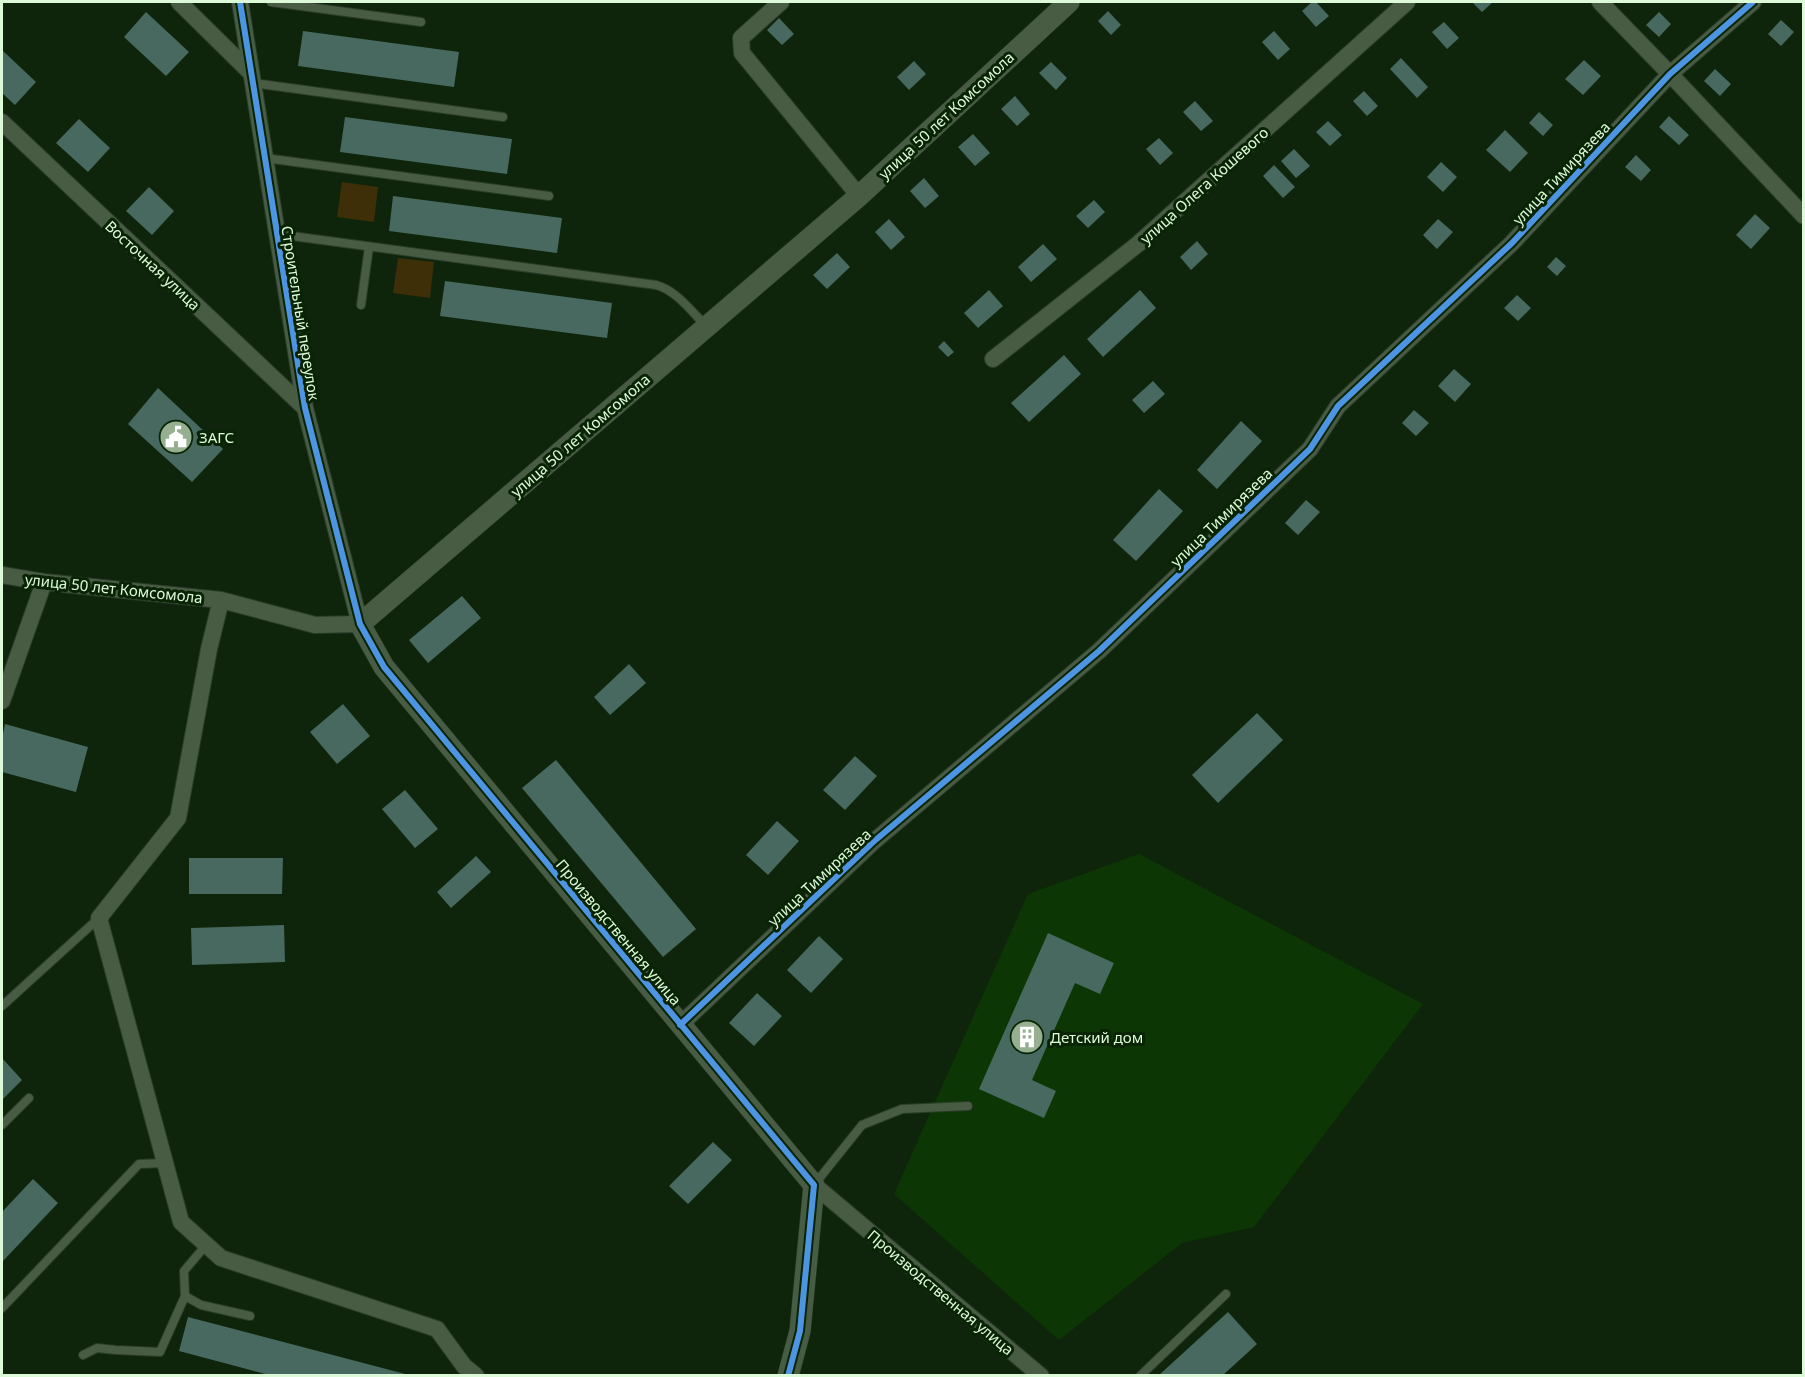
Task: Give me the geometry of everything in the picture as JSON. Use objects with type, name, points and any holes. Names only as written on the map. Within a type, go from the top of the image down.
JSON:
[{"type":"street","points":[[179,2],[251,77]]},
{"type":"street","name":"Строительный переулок","points":[[240,2],[304,408],[360,624]]},
{"type":"street","points":[[781,2],[741,38],[742,53],[859,196]]},
{"type":"street","name":"улица 50 лет Комсомола","points":[[2,575],[44,582],[221,600],[315,625],[360,624],[859,196],[1069,2]]},
{"type":"street","name":"улица Олега Кошевого","points":[[993,359],[1138,244],[1407,2]]},
{"type":"street","points":[[1600,2],[1803,216]]},
{"type":"street","name":"улица Тимирязева","points":[[680,1025],[872,843],[1099,651],[1310,449],[1338,406],[1512,243],[1670,74],[1753,2]]},
{"type":"street","name":"Восточная улица","points":[[2,122],[304,408]]},
{"type":"street","points":[[2,701],[44,582]]},
{"type":"street","points":[[221,600],[209,649],[178,818],[99,918],[181,1222],[221,1258],[436,1329],[464,1366],[476,1376]]},
{"type":"street","name":"Производственная улица","points":[[360,624],[384,667],[814,1185],[1041,1376]]},
{"type":"street","points":[[788,1376],[800,1331],[814,1185]]},
{"type":"lane","points":[[271,2],[421,22]]},
{"type":"lane","points":[[251,77],[503,117]]},
{"type":"lane","points":[[264,158],[549,196]]},
{"type":"lane","points":[[277,234],[665,287],[707,327]]},
{"type":"lane","points":[[361,305],[369,247]]},
{"type":"lane","points":[[2,1006],[99,918]]},
{"type":"lane","points":[[2,1125],[29,1098]]},
{"type":"lane","points":[[814,1185],[862,1125],[902,1109],[968,1106]]},
{"type":"lane","points":[[2,1308],[140,1164],[165,1162]]},
{"type":"lane","points":[[83,1355],[96,1348],[160,1352],[185,1296],[184,1271],[206,1245]]},
{"type":"lane","points":[[1140,1376],[1227,1294]]},
{"type":"lane","points":[[185,1296],[201,1305],[250,1316]]},
{"type":"shaded area","points":[[342,182],[378,187],[374,222],[337,217]]},
{"type":"shaded area","points":[[398,258],[434,262],[430,298],[393,293]]},
{"type":"shaded area","points":[[1139,854],[1423,1004],[1254,1227],[1182,1243],[1059,1340],[894,1194],[1028,894]]},
{"type":"building","points":[[1312,2],[1316,2],[1329,16],[1316,27],[1302,11]]},
{"type":"building","points":[[1472,2],[1493,2],[1482,12]]},
{"type":"building","points":[[1108,11],[1121,25],[1111,35],[1098,21]]},
{"type":"building","points":[[146,12],[189,52],[166,76],[124,37]]},
{"type":"building","points":[[1659,12],[1671,24],[1659,37],[1646,25]]},
{"type":"building","points":[[779,18],[794,34],[782,45],[767,30]]},
{"type":"building","points":[[1781,20],[1794,32],[1781,46],[1768,34]]},
{"type":"building","points":[[1444,22],[1459,38],[1447,49],[1432,32]]},
{"type":"building","points":[[303,31],[459,52],[454,87],[298,66]]},
{"type":"building","points":[[1274,31],[1290,49],[1278,60],[1262,42]]},
{"type":"building","points":[[2,50],[36,82],[15,105],[2,93]]},
{"type":"building","points":[[1401,58],[1428,87],[1417,98],[1390,69]]},
{"type":"building","points":[[1584,60],[1601,76],[1583,95],[1565,79]]},
{"type":"building","points":[[914,61],[926,74],[909,90],[897,77]]},
{"type":"building","points":[[1051,62],[1067,78],[1056,90],[1039,73]]},
{"type":"building","points":[[1715,69],[1731,84],[1720,96],[1704,81]]},
{"type":"building","points":[[1364,91],[1378,106],[1367,116],[1353,101]]},
{"type":"building","points":[[1015,96],[1030,114],[1017,126],[1001,109]]},
{"type":"building","points":[[1195,101],[1213,121],[1201,131],[1183,112]]},
{"type":"building","points":[[1539,112],[1553,125],[1543,136],[1529,123]]},
{"type":"building","points":[[1669,116],[1689,135],[1679,145],[1659,127]]},
{"type":"building","points":[[345,117],[512,139],[507,174],[340,152]]},
{"type":"building","points":[[79,119],[110,148],[88,172],[56,143]]},
{"type":"building","points":[[1328,121],[1342,135],[1330,146],[1316,132]]},
{"type":"building","points":[[1505,130],[1528,153],[1510,172],[1486,150]]},
{"type":"building","points":[[973,134],[990,153],[975,166],[958,147]]},
{"type":"building","points":[[1159,138],[1173,153],[1160,165],[1146,149]]},
{"type":"building","points":[[1294,149],[1310,166],[1296,178],[1281,161]]},
{"type":"building","points":[[1636,155],[1651,170],[1641,181],[1625,167]]},
{"type":"building","points":[[1441,162],[1457,177],[1443,192],[1427,177]]},
{"type":"building","points":[[1274,165],[1295,187],[1283,198],[1263,176]]},
{"type":"building","points":[[924,178],[939,196],[925,208],[910,191]]},
{"type":"building","points":[[149,187],[174,211],[152,235],[126,211]]},
{"type":"building","points":[[393,196],[562,218],[557,253],[389,231]]},
{"type":"building","points":[[1094,200],[1105,212],[1088,228],[1076,216]]},
{"type":"building","points":[[1755,214],[1770,228],[1751,249],[1736,235]]},
{"type":"building","points":[[889,219],[905,237],[891,250],[875,232]]},
{"type":"building","points":[[1438,219],[1453,232],[1437,249],[1423,235]]},
{"type":"building","points":[[1197,241],[1208,254],[1191,270],[1180,257]]},
{"type":"building","points":[[1043,244],[1057,259],[1031,282],[1018,267]]},
{"type":"building","points":[[837,253],[850,267],[827,289],[813,275]]},
{"type":"building","points":[[1556,257],[1566,266],[1557,276],[1547,267]]},
{"type":"building","points":[[445,281],[612,303],[607,338],[440,316]]},
{"type":"building","points":[[989,290],[1003,306],[978,328],[964,313]]},
{"type":"building","points":[[1140,290],[1156,308],[1103,357],[1087,339]]},
{"type":"building","points":[[1517,295],[1531,308],[1518,321],[1504,308]]},
{"type":"building","points":[[944,341],[954,352],[948,357],[938,347]]},
{"type":"building","points":[[1064,355],[1081,374],[1029,422],[1011,403]]},
{"type":"building","points":[[1454,369],[1471,384],[1455,402],[1438,386]]},
{"type":"building","points":[[1153,381],[1165,394],[1144,413],[1132,400]]},
{"type":"building","name":"ЗАГС","points":[[158,388],[223,449],[192,482],[128,424]]},
{"type":"building","points":[[1414,410],[1429,423],[1416,436],[1402,423]]},
{"type":"building","points":[[1241,421],[1262,441],[1217,489],[1197,470]]},
{"type":"building","points":[[1159,489],[1183,511],[1136,561],[1113,540]]},
{"type":"building","points":[[1306,500],[1320,512],[1298,535],[1285,523]]},
{"type":"building","points":[[462,596],[481,618],[428,663],[409,640]]},
{"type":"building","points":[[629,664],[646,683],[610,715],[594,697]]},
{"type":"building","points":[[343,704],[370,736],[337,764],[310,732]]},
{"type":"building","points":[[1257,713],[1283,740],[1218,803],[1192,775]]},
{"type":"building","points":[[5,724],[88,747],[76,792],[2,772],[2,739]]},
{"type":"building","points":[[855,756],[877,776],[845,810],[823,790]]},
{"type":"building","points":[[556,760],[696,929],[663,957],[522,788]]},
{"type":"building","points":[[405,790],[438,829],[415,848],[382,809]]},
{"type":"building","points":[[777,821],[799,841],[768,875],[746,855]]},
{"type":"building","points":[[476,856],[491,872],[451,908],[437,892]]},
{"type":"building","points":[[189,858],[283,858],[282,894],[189,894]]},
{"type":"building","points":[[284,925],[285,962],[192,965],[191,928]]},
{"type":"building","name":"Детский дом","points":[[1048,933],[1114,963],[1100,994],[1075,983],[1032,1080],[1056,1091],[1044,1118],[979,1089]]},
{"type":"building","points":[[819,936],[843,959],[811,993],[787,970]]},
{"type":"building","points":[[757,993],[782,1016],[754,1046],[729,1023]]},
{"type":"building","points":[[2,1058],[22,1080],[2,1100]]},
{"type":"building","points":[[713,1142],[732,1160],[688,1204],[669,1186]]},
{"type":"building","points":[[33,1179],[58,1203],[3,1261],[2,1212]]},
{"type":"building","points":[[1228,1312],[1257,1344],[1222,1376],[1158,1376]]},
{"type":"building","points":[[188,1317],[409,1376],[273,1376],[179,1351]]},
{"type":"cycle path","points":[[240,2],[305,408],[360,624],[384,667],[814,1185],[800,1331],[788,1376]]},
{"type":"cycle path","points":[[680,1025],[872,843],[1099,651],[1310,449],[1338,406],[1512,243],[1670,74],[1753,2]]},
{"type":"place","name":"ЗАГС","points":[[176,437]]},
{"type":"place","name":"Детский дом","points":[[1027,1037]]}]
